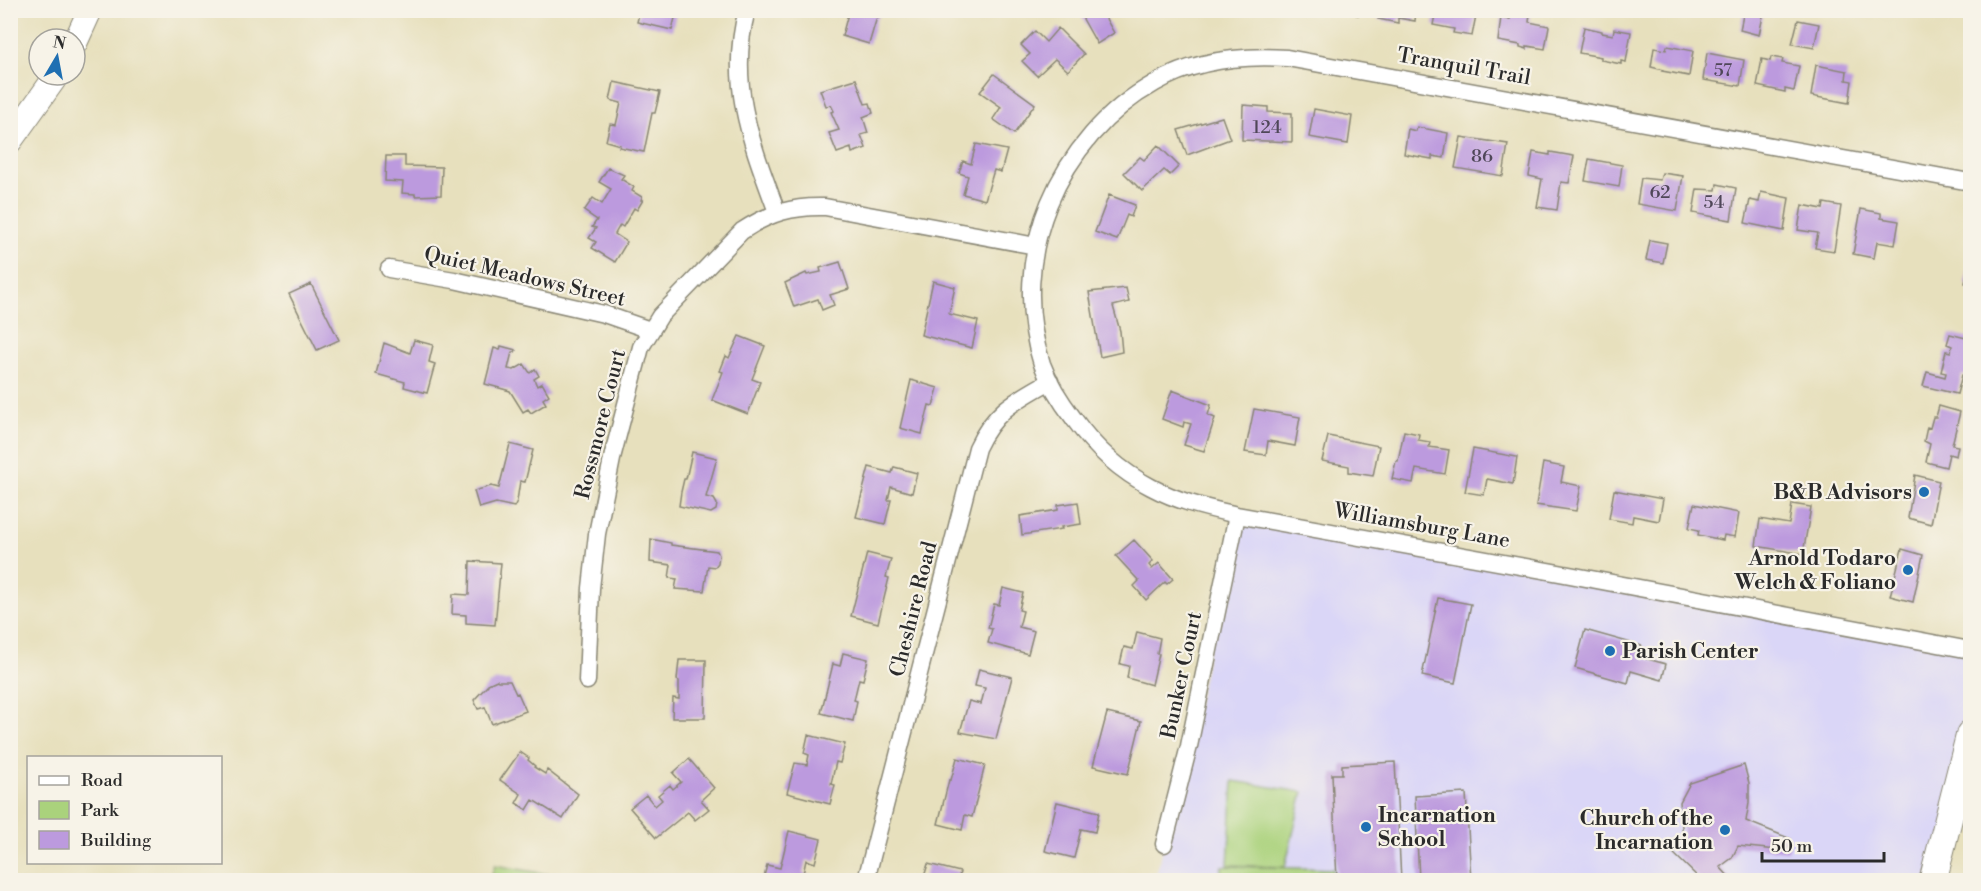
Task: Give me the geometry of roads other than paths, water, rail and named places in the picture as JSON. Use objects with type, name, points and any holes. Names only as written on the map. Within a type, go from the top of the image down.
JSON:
[{"type":"main road","points":[[1933,880],[1971,734]]},
{"type":"street","points":[[82,27],[90,10]]},
{"type":"street","points":[[747,10],[739,51],[742,99],[748,133],[777,212]]},
{"type":"street","name":"Tranquil Trail","points":[[1036,246],[1051,196],[1067,166],[1087,138],[1112,113],[1134,96],[1172,75],[1207,63],[1260,56],[1308,61],[1971,182]]},
{"type":"street","points":[[10,141],[48,87]]},
{"type":"street","name":"Rossmore Court","points":[[587,681],[591,588],[597,534],[612,454],[634,368],[650,330],[660,316],[742,231],[758,220],[777,212],[806,207],[825,207],[1036,246]]},
{"type":"street","name":"Williamsburg Lane","points":[[1036,246],[1032,306],[1042,364],[1050,381],[1081,430],[1108,458],[1149,487],[1174,498],[1200,507],[1237,515],[1971,650]]},
{"type":"street","name":"Quiet Meadows Street","points":[[388,269],[454,280],[604,314],[650,330]]},
{"type":"street","name":"Cheshire Road","points":[[866,880],[977,448],[994,419],[1011,403],[1050,381]]},
{"type":"street","name":"Bunker Court","points":[[1164,844],[1189,746],[1237,515]]},
{"type":"place","name":"B&B Advisors","points":[[1924,492]]},
{"type":"place","name":"Arnold Todaro Welch & Foliano","points":[[1908,570]]},
{"type":"place","name":"Parish Center","points":[[1610,651]]},
{"type":"place","name":"Incarnation School","points":[[1366,827]]},
{"type":"place","name":"Church of the Incarnation","points":[[1725,830]]}]
